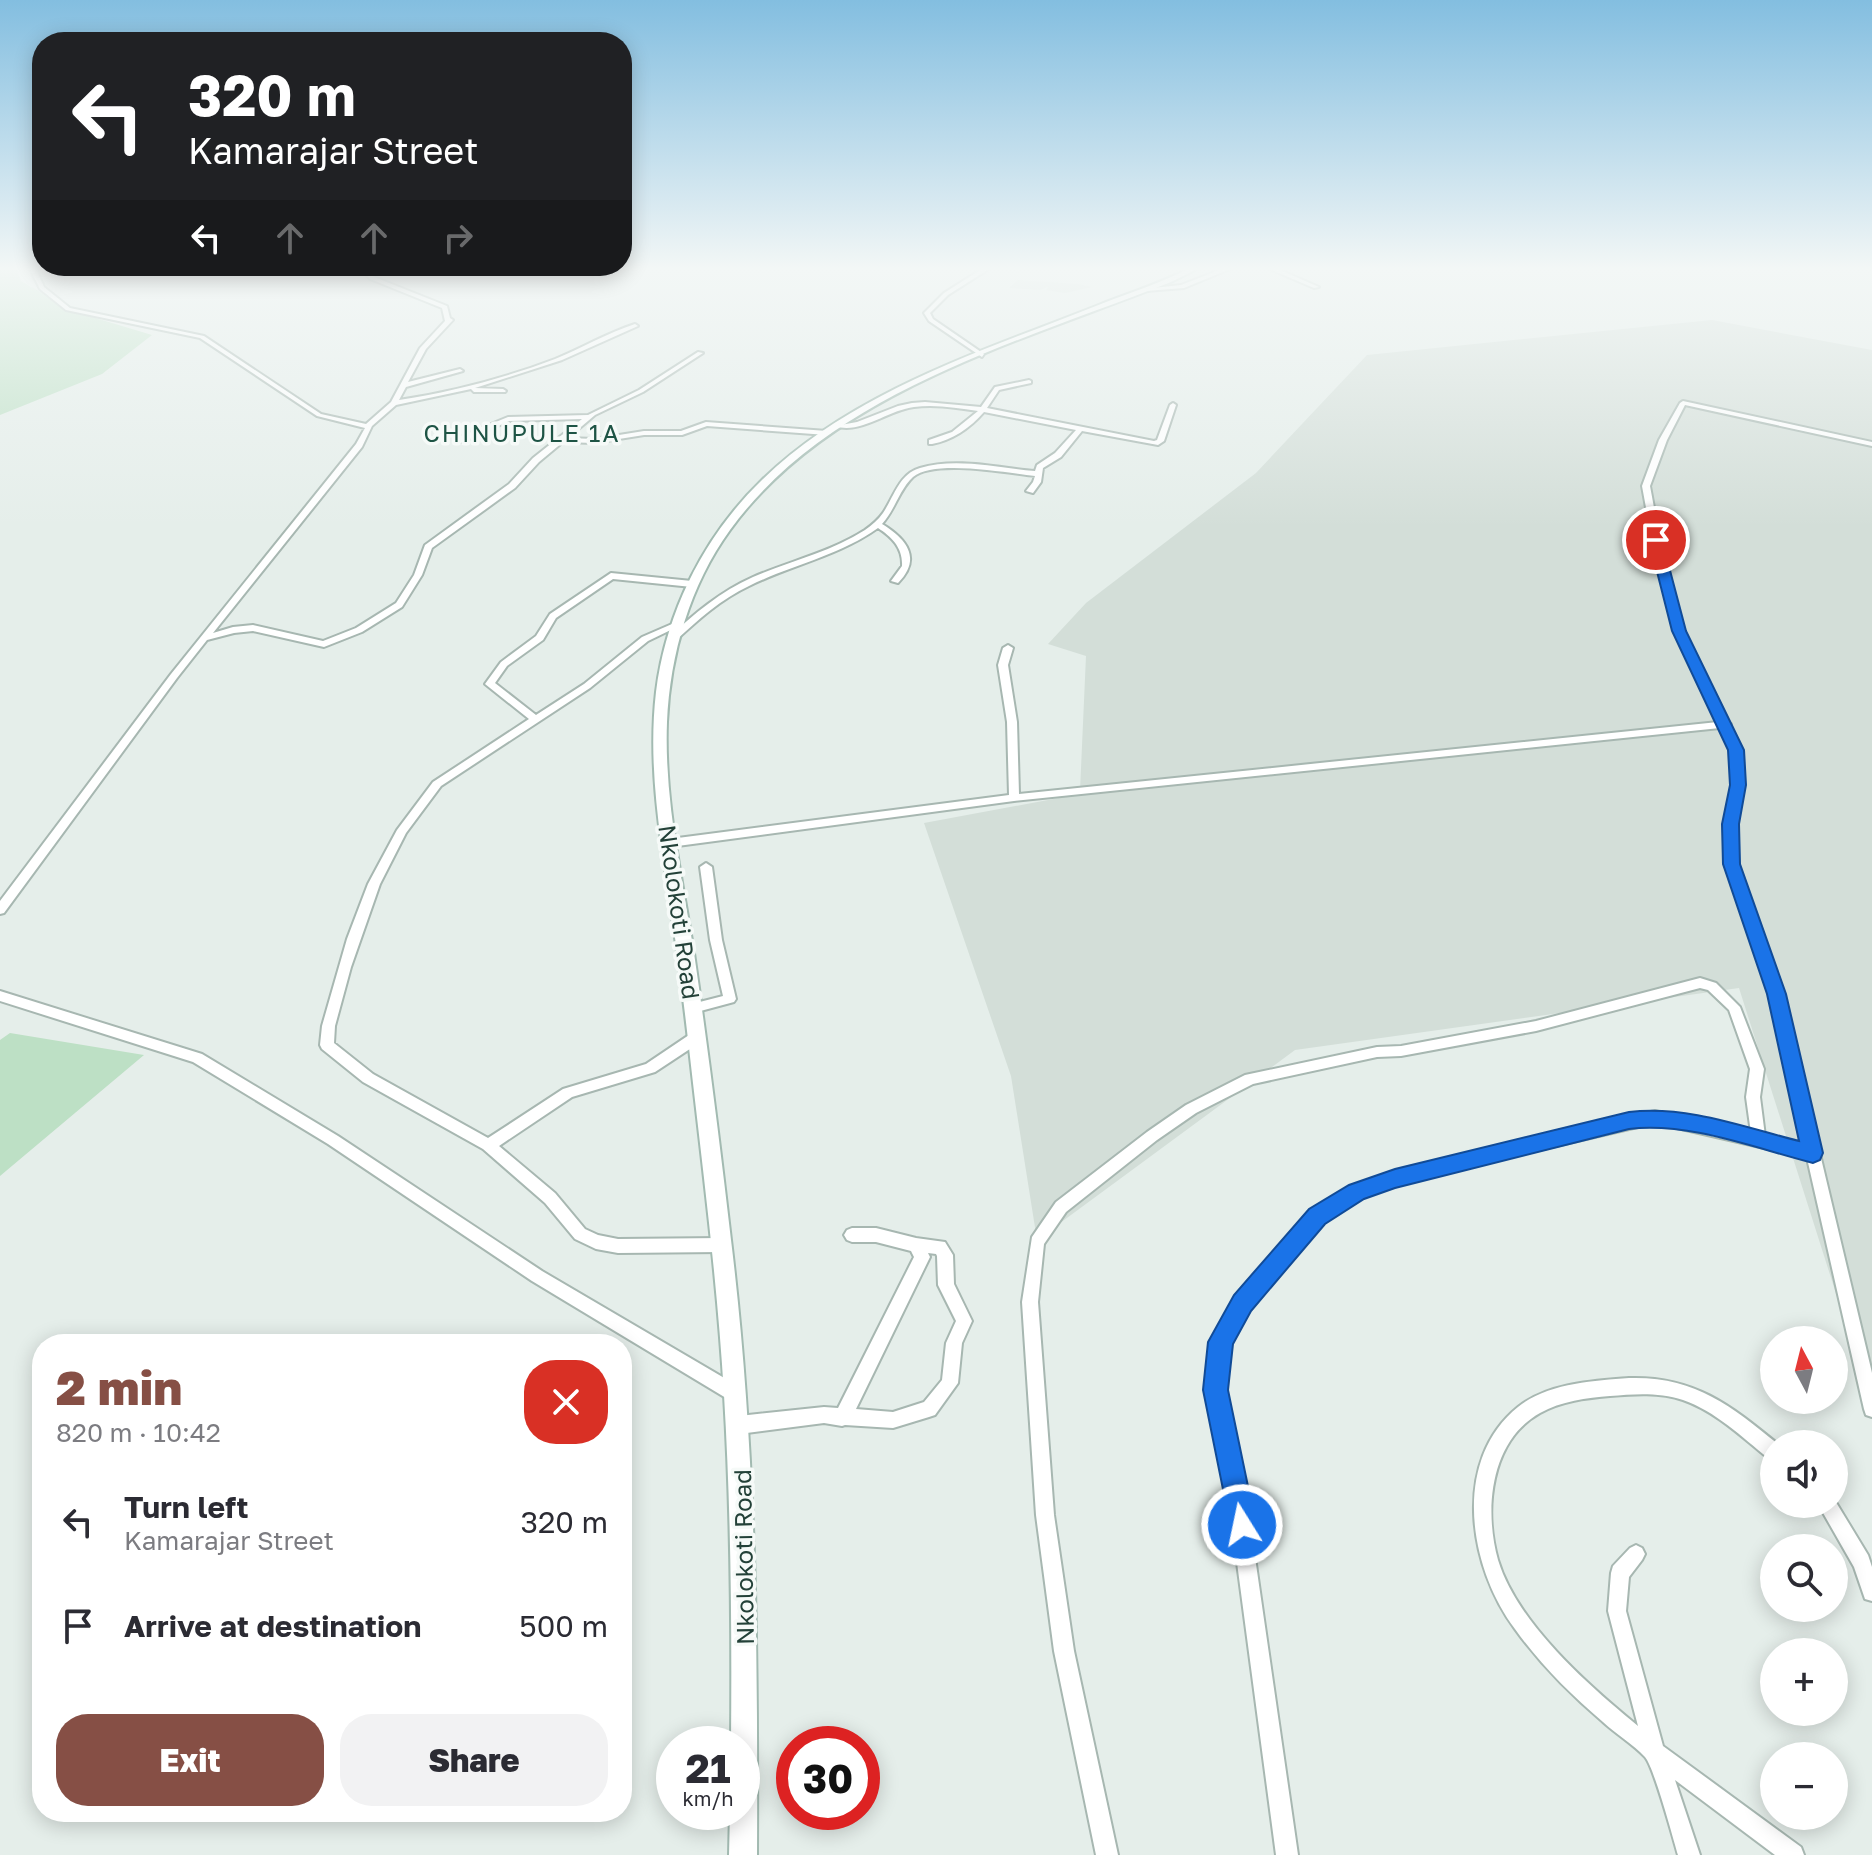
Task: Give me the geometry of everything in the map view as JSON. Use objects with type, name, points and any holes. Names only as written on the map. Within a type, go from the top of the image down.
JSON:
[{"type":"main road","name":"Nkolokoti Road","points":[[743,1855],[745,1563],[739,1425],[722,1245],[670,843],[660,731],[673,632],[692,584],[737,513],[768,480],[832,429],[895,393],[986,354]]},
{"type":"street","points":[[227,354],[319,415],[369,425]]},
{"type":"street","points":[[0,910],[174,676],[359,445],[369,425],[394,403],[420,354]]},
{"type":"street","points":[[394,403],[471,390],[569,354]]},
{"type":"street","points":[[206,638],[253,628],[324,644],[359,630],[399,605],[418,575],[428,547],[512,486],[536,460],[565,440],[589,417],[641,391],[699,354]]},
{"type":"street","points":[[402,386],[460,371]]},
{"type":"street","points":[[932,442],[946,438],[984,408],[997,388],[1029,382]]},
{"type":"street","points":[[471,390],[503,391]]},
{"type":"street","points":[[1872,444],[1683,403],[1663,440],[1646,486],[1670,603],[1679,631],[1736,750],[1738,785],[1731,824],[1732,864],[1776,994],[1872,1409]]},
{"type":"street","points":[[565,440],[594,441],[644,433],[682,433],[703,424],[832,429],[858,426],[883,411],[902,405],[984,408],[1079,431],[1159,442],[1173,405]]},
{"type":"street","points":[[460,440],[508,419],[589,417]]},
{"type":"street","points":[[1030,491],[1036,485],[1043,463],[1056,457],[1079,431]]},
{"type":"street","points":[[722,1245],[596,1242],[580,1234],[550,1198],[488,1145],[368,1078],[327,1045],[326,1037],[366,896],[424,798],[437,784],[587,686],[645,639],[673,632],[740,587],[811,558],[877,524],[902,485],[925,468],[1039,474]]},
{"type":"street","points":[[877,524],[897,537],[908,556],[907,568],[895,581]]},
{"type":"street","points":[[536,720],[490,684],[498,669],[540,638],[553,616],[611,576],[692,584]]},
{"type":"street","points":[[1008,648],[1003,665],[1012,722],[1014,798]]},
{"type":"street","points":[[670,843],[1014,798],[1726,724]]},
{"type":"street","points":[[693,1008],[730,999],[716,940],[706,867]]},
{"type":"street","points":[[1107,1855],[1064,1651],[1045,1515],[1033,1362],[1030,1302],[1033,1251],[1061,1207],[1191,1109],[1250,1079],[1377,1052],[1401,1051],[1550,1023],[1633,998],[1700,983],[1712,986],[1734,1007],[1757,1069],[1753,1097],[1759,1142]]},
{"type":"street","points":[[0,996],[65,1013],[197,1058],[350,1151],[537,1276],[737,1395]]},
{"type":"street","points":[[488,1145],[568,1093],[650,1068],[697,1037]]},
{"type":"street","points":[[1287,1855],[1242,1525],[1215,1390],[1221,1342],[1243,1303],[1317,1216],[1357,1192],[1395,1178],[1655,1117],[1813,1153]]},
{"type":"street","points":[[739,1425],[824,1415],[893,1420],[929,1409],[950,1383],[954,1343],[964,1321],[946,1285],[945,1255],[940,1247],[916,1245],[876,1235],[852,1235]]},
{"type":"street","points":[[842,1418],[875,1359],[898,1304],[914,1281],[922,1257],[916,1245]]},
{"type":"street","points":[[1760,1441],[1715,1407],[1682,1391],[1638,1385],[1601,1388],[1547,1401],[1525,1412],[1509,1428],[1493,1455],[1483,1484],[1483,1514],[1486,1545],[1503,1592],[1517,1619],[1552,1663],[1654,1749],[1793,1855]]},
{"type":"street","points":[[1835,1518],[1861,1562],[1872,1592]]},
{"type":"street","points":[[1636,1554],[1620,1573],[1617,1611],[1654,1749],[1689,1855]]},
{"type":"shaded area","points":[[1872,354],[1872,1407],[1739,988],[1295,1050],[1037,1240],[1011,1076],[924,823],[1064,797],[1080,791],[1086,656],[1048,644],[1086,603],[1256,473],[1367,355]]},
{"type":"green space","points":[[0,354],[128,354],[102,374],[0,415]]},
{"type":"green space","points":[[10,1033],[144,1055],[0,1176],[0,1040]]},
{"type":"district","name":"CHINUPULE 1A","points":[[522,432]]},
{"type":"route","points":[[1242,1525],[1215,1390],[1221,1342],[1243,1303],[1317,1216],[1357,1192],[1395,1178],[1655,1117],[1813,1153],[1776,994],[1732,864],[1731,824],[1738,785],[1736,750],[1679,631],[1656,540]]}]
